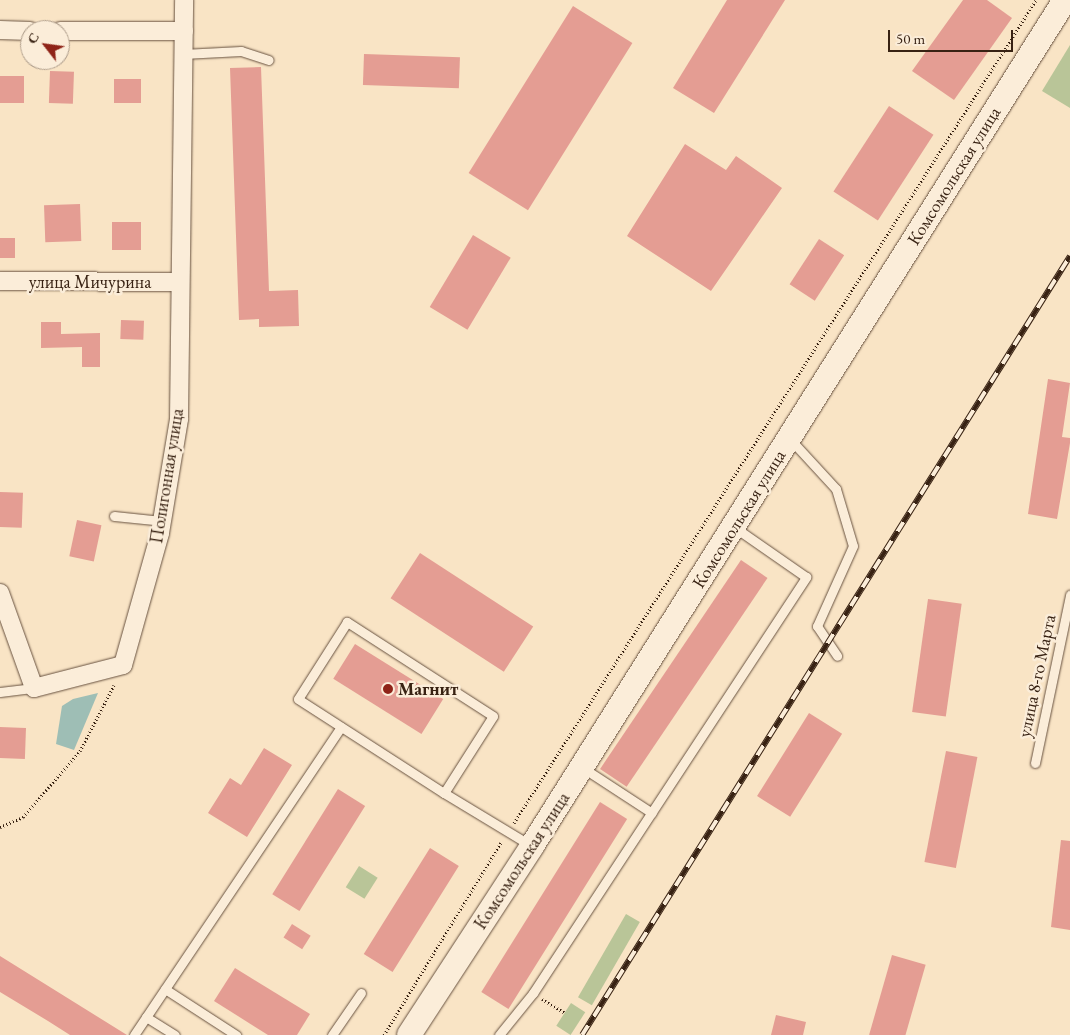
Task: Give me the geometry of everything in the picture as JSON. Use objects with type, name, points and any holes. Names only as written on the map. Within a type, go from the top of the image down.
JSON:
[{"type":"street","name":"Полигонная улица","points":[[123,666],[162,521],[179,419],[179,282],[184,0]]},
{"type":"street","name":"Комсомольская улица","points":[[414,1033],[1065,0]]},
{"type":"street","points":[[0,30],[20,31]]},
{"type":"street","points":[[70,31],[184,32]]},
{"type":"street","name":"улица Мичурина","points":[[0,281],[179,282]]},
{"type":"street","points":[[0,593],[34,688],[123,666]]},
{"type":"lane","points":[[184,54],[241,51],[269,60]]},
{"type":"lane","points":[[789,438],[836,489],[853,546],[817,626],[837,656]]},
{"type":"lane","points":[[114,516],[162,521]]},
{"type":"lane","points":[[499,1035],[533,993],[806,577],[734,526]]},
{"type":"lane","name":"улица 8-го Марта","points":[[1035,763],[1070,595]]},
{"type":"lane","points":[[444,793],[493,716],[348,622],[298,700],[444,793],[532,846]]},
{"type":"lane","points":[[0,692],[34,688]]},
{"type":"lane","points":[[134,1035],[342,727]]},
{"type":"lane","points":[[582,767],[652,813]]},
{"type":"lane","points":[[165,989],[236,1035]]},
{"type":"lane","points":[[332,1035],[361,993]]},
{"type":"lane","points":[[146,1016],[175,1035]]},
{"type":"path","points":[[384,1035],[508,832],[1036,0]]},
{"type":"path","points":[[0,827],[23,818],[80,751],[123,666]]},
{"type":"path","points":[[533,993],[565,1013]]},
{"type":"green space","points":[[1070,45],[1070,108],[1042,91]]},
{"type":"green space","points":[[359,866],[378,878],[364,899],[346,887]]},
{"type":"green space","points":[[626,914],[640,922],[592,1005],[578,997]]},
{"type":"green space","points":[[571,1003],[585,1012],[571,1035],[556,1026]]},
{"type":"water","points":[[98,693],[74,750],[56,744],[62,706],[73,699]]},
{"type":"building","points":[[727,0],[785,0],[714,113],[673,88]]},
{"type":"building","points":[[963,0],[987,0],[1012,18],[954,100],[912,71]]},
{"type":"building","points":[[573,6],[632,43],[528,210],[469,173]]},
{"type":"building","points":[[364,54],[460,57],[459,88],[363,85]]},
{"type":"building","points":[[261,67],[269,291],[298,290],[299,326],[259,327],[259,319],[239,320],[230,68]]},
{"type":"building","points":[[50,71],[74,72],[73,104],[49,103]]},
{"type":"building","points":[[0,76],[24,76],[24,103],[0,103]]},
{"type":"building","points":[[114,79],[141,79],[141,103],[114,103]]},
{"type":"building","points":[[889,106],[933,135],[878,220],[833,192]]},
{"type":"building","points":[[685,144],[726,170],[736,156],[782,188],[711,291],[627,236]]},
{"type":"building","points":[[80,204],[81,241],[45,242],[44,205]]},
{"type":"building","points":[[112,222],[141,222],[141,250],[112,250]]},
{"type":"building","points":[[473,235],[511,258],[467,330],[430,307]]},
{"type":"building","points":[[0,238],[15,238],[15,258],[0,258]]},
{"type":"building","points":[[819,239],[844,255],[815,301],[790,284]]},
{"type":"building","points":[[121,320],[144,321],[143,340],[120,339]]},
{"type":"building","points":[[41,322],[61,322],[61,334],[100,333],[100,367],[82,367],[82,347],[41,348]]},
{"type":"building","points":[[1048,379],[1070,383],[1062,437],[1070,438],[1070,443],[1057,519],[1028,514]]},
{"type":"building","points":[[0,492],[23,493],[22,528],[0,527]]},
{"type":"building","points":[[77,520],[101,525],[94,561],[69,556]]},
{"type":"building","points":[[420,553],[533,627],[504,672],[391,598]]},
{"type":"building","points":[[741,560],[768,578],[627,787],[600,769]]},
{"type":"building","points":[[928,599],[962,604],[946,717],[912,712]]},
{"type":"building","name":"Магнит","points":[[355,644],[443,699],[421,734],[333,679]]},
{"type":"building","points":[[809,713],[842,734],[790,817],[757,796]]},
{"type":"building","points":[[0,727],[26,728],[25,759],[0,758]]},
{"type":"building","points":[[264,748],[292,765],[247,837],[208,813],[230,778],[241,785]]},
{"type":"building","points":[[946,751],[977,757],[956,868],[924,862]]},
{"type":"building","points":[[338,789],[365,806],[299,911],[272,894]]},
{"type":"building","points":[[600,802],[627,819],[508,1009],[481,992]]},
{"type":"building","points":[[1061,840],[1070,841],[1070,930],[1051,927]]},
{"type":"building","points":[[430,848],[459,866],[393,972],[364,954]]},
{"type":"building","points":[[292,924],[311,936],[302,949],[284,938]]},
{"type":"building","points":[[892,955],[926,965],[905,1035],[869,1035]]},
{"type":"building","points":[[0,956],[127,1035],[70,1035],[0,992]]},
{"type":"building","points":[[235,968],[310,1014],[297,1035],[268,1035],[214,1001]]},
{"type":"building","points":[[776,1015],[806,1022],[803,1035],[771,1035]]},
{"type":"railway","points":[[582,1035],[1070,256]]},
{"type":"place","name":"Магнит","points":[[388,689]]}]
